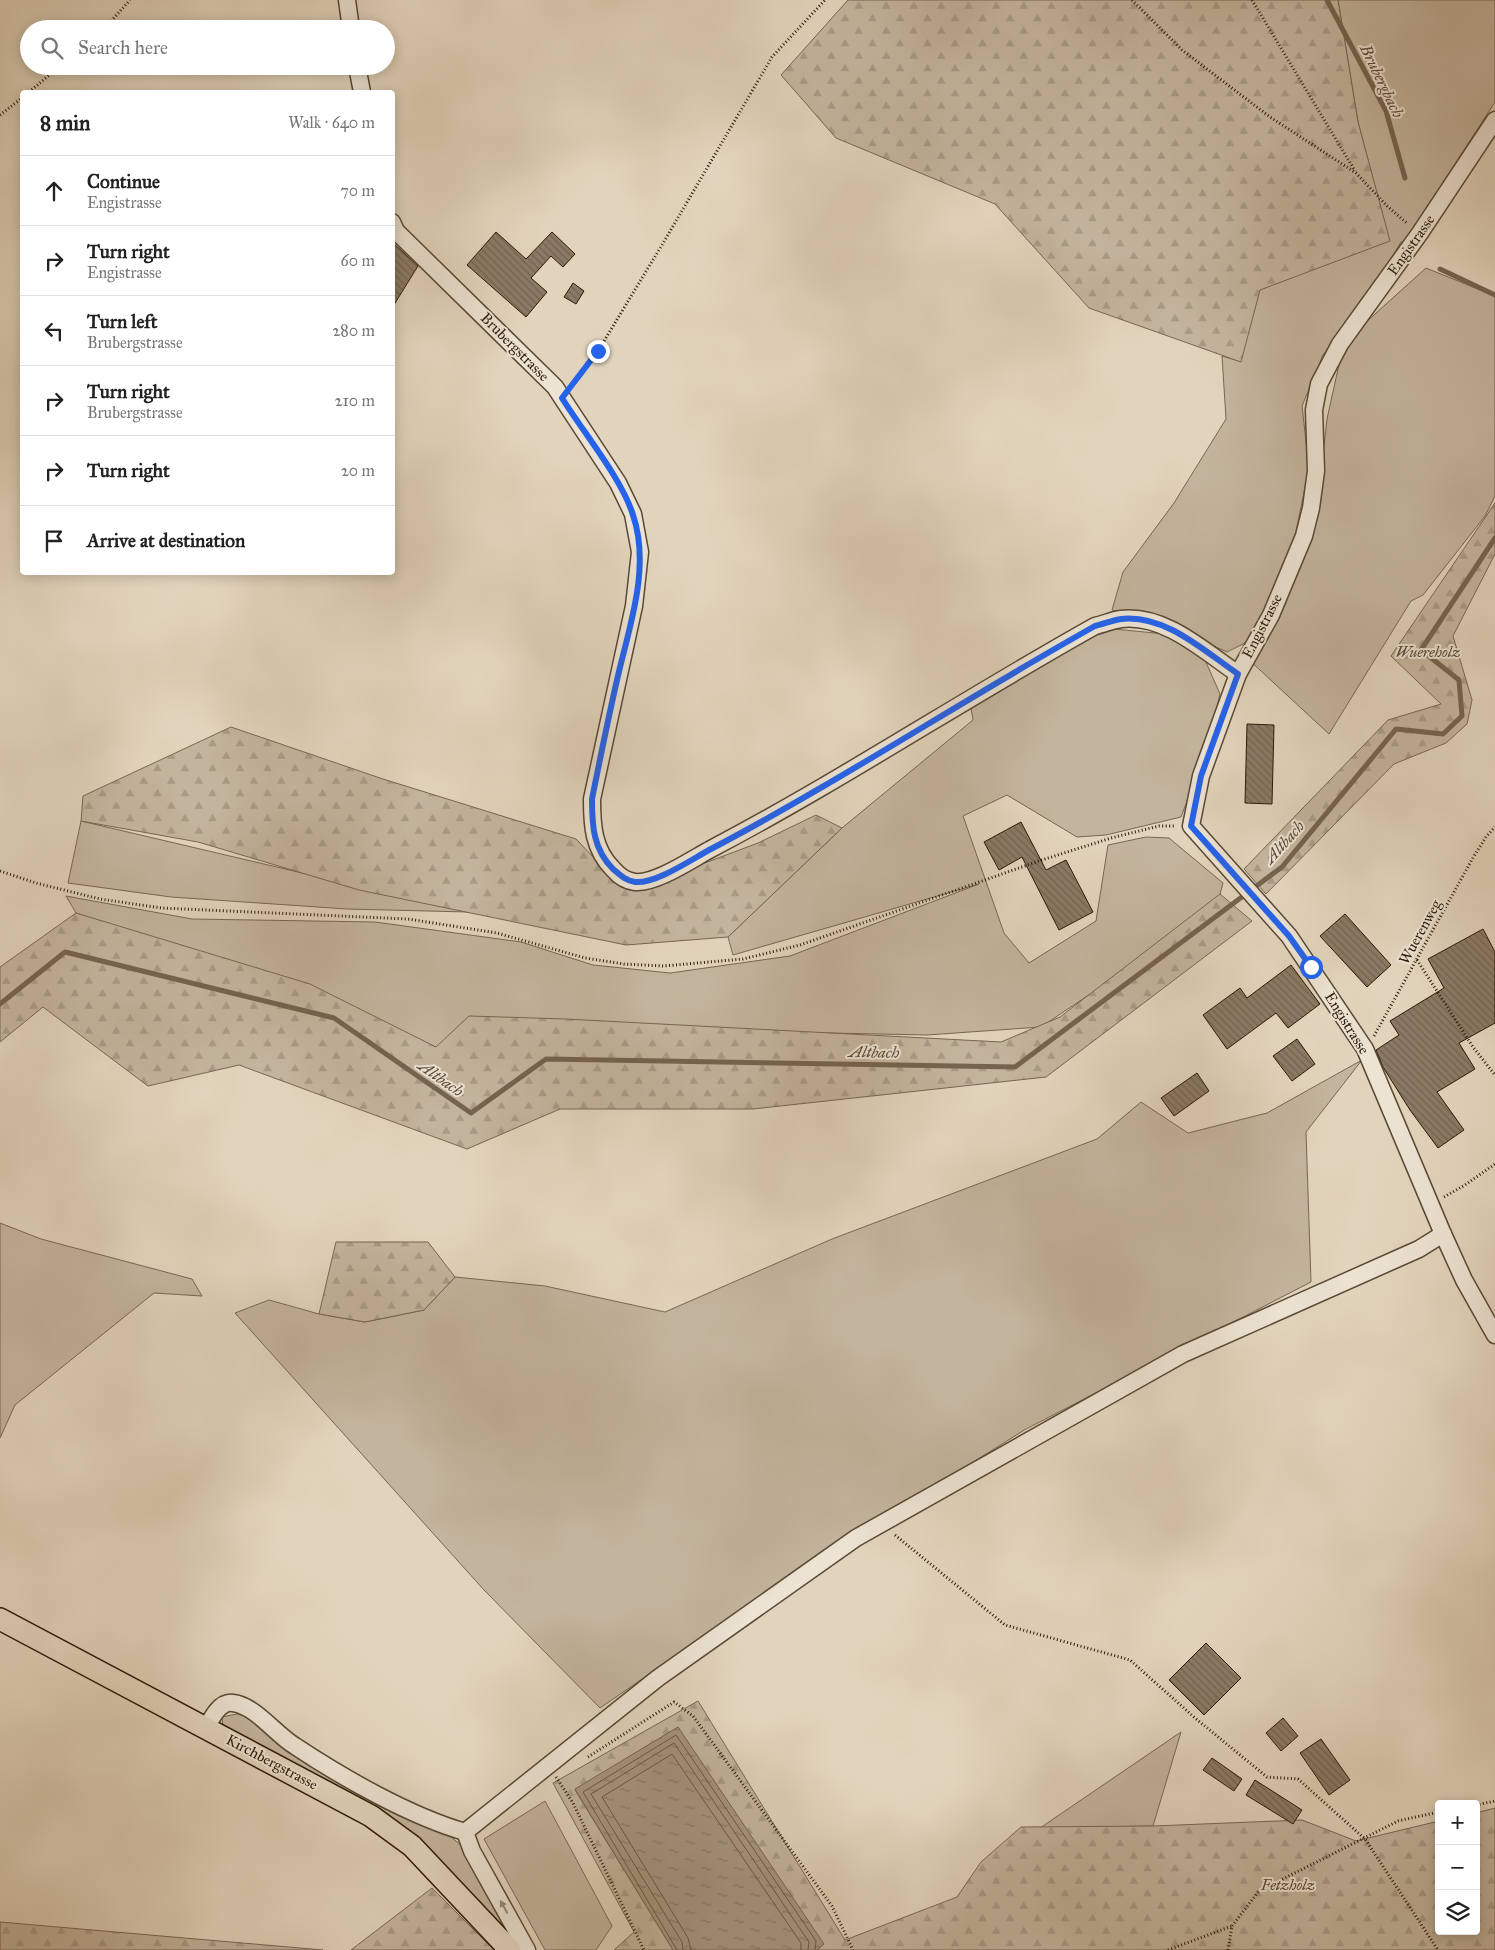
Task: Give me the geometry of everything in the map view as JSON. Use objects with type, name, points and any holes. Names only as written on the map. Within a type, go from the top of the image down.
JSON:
[{"type":"main road","name":"Kirchbergstrasse","points":[[0,1619],[364,1812],[394,1831],[430,1863],[510,1950]]},
{"type":"street","points":[[346,0],[349,20]]},
{"type":"street","points":[[359,75],[362,90]]},
{"type":"street","name":"Engistrasse","points":[[1495,120],[1420,234],[1340,344],[1318,384],[1314,410],[1316,471],[1311,508],[1304,536],[1270,615],[1238,674],[1201,776],[1191,826],[1289,936],[1365,1049],[1443,1234],[1464,1280],[1495,1335]]},
{"type":"street","name":"Brubergstrasse","points":[[395,228],[555,388],[618,483],[633,514],[639,536],[640,567],[634,606],[592,799],[592,826],[598,850],[622,878],[642,882],[662,875],[748,829],[1095,626],[1122,619],[1148,620],[1177,633],[1238,674]]},
{"type":"street","points":[[465,1832],[666,1672],[856,1538],[1183,1354],[1419,1249],[1443,1234]]},
{"type":"street","points":[[207,1728],[222,1706],[230,1702],[239,1704],[251,1710],[292,1745],[338,1774],[432,1820],[465,1832],[472,1851],[527,1950]]},
{"type":"path","points":[[112,20],[130,0]]},
{"type":"path","points":[[562,398],[608,334],[772,57],[825,0]]},
{"type":"path","points":[[1132,0],[1182,50],[1270,117],[1356,173]]},
{"type":"path","points":[[1252,0],[1356,173],[1388,207],[1420,234]]},
{"type":"path","points":[[31,90],[49,75]]},
{"type":"path","points":[[0,115],[20,100]]},
{"type":"path","points":[[0,871],[36,883],[100,899],[144,905],[408,918],[497,933],[585,958],[624,964],[664,966],[743,959],[800,945],[1111,838],[1160,826],[1191,826]]},
{"type":"path","name":"Wuerenweg","points":[[1365,1049],[1418,960],[1474,856],[1495,827]]},
{"type":"path","points":[[1418,960],[1473,1047],[1495,1075]]},
{"type":"path","points":[[1430,1204],[1465,1185],[1495,1164]]},
{"type":"path","points":[[882,1524],[1005,1625],[1130,1660],[1194,1718],[1267,1777],[1298,1779],[1365,1839],[1438,1950]]},
{"type":"path","points":[[581,1761],[674,1702],[693,1716],[826,1898],[853,1950]]},
{"type":"path","points":[[564,1772],[556,1777],[573,1803],[644,1950]]},
{"type":"path","points":[[1480,1804],[1495,1801]]},
{"type":"path","points":[[1228,1950],[1232,1926],[1259,1891],[1398,1821],[1435,1813]]},
{"type":"path","points":[[1168,1950],[1232,1926]]},
{"type":"green space","points":[[848,0],[1338,0],[1358,122],[1390,241],[1260,290],[1241,362],[1089,308],[995,204],[836,138],[781,75]]},
{"type":"green space","points":[[1338,0],[1495,0],[1495,102],[1442,184],[1411,243],[1401,242],[1376,285],[1323,355],[1302,406],[1309,468],[1292,551],[1251,640],[1227,652],[1166,624],[1112,610],[1123,572],[1174,503],[1226,419],[1222,356],[1239,361],[1260,288],[1389,240],[1358,122]]},
{"type":"green space","points":[[1426,268],[1495,296],[1495,496],[1485,516],[1423,595],[1411,601],[1329,734],[1247,658],[1286,603],[1319,491],[1327,419],[1344,342]]},
{"type":"green space","name":"Wuereholz","points":[[1495,503],[1495,554],[1453,636],[1472,700],[1467,724],[1446,743],[1394,764],[1266,894],[1244,869],[1388,720],[1441,704],[1391,656]]},
{"type":"green space","points":[[1114,629],[1165,634],[1205,660],[1220,694],[1207,749],[1181,817],[1106,835],[1077,837],[1007,795],[963,816],[1004,933],[1029,963],[1096,921],[1108,845],[1146,837],[1169,838],[1223,883],[1219,898],[1111,980],[1041,1027],[927,1035],[830,1033],[436,1047],[76,913],[66,896],[192,919],[375,922],[521,942],[593,965],[670,973],[790,956],[979,884],[733,955],[728,937],[842,828],[973,720],[970,703],[1049,652]]},
{"type":"green space","points":[[231,727],[383,779],[576,839],[616,881],[641,887],[758,843],[816,815],[842,828],[728,937],[626,945],[359,890],[198,842],[81,821],[83,796]]},
{"type":"green space","points":[[81,821],[468,912],[347,909],[171,897],[68,883]]},
{"type":"green space","points":[[1220,894],[1252,921],[1046,1077],[753,1109],[560,1109],[467,1149],[239,1065],[148,1086],[43,1007],[0,1042],[0,967],[76,913],[310,984],[436,1047],[469,1016],[566,1019],[1001,1042],[1060,1017]]},
{"type":"green space","points":[[1362,1060],[1306,1132],[1311,1282],[1026,1429],[798,1572],[600,1708],[484,1590],[235,1313],[269,1300],[319,1314],[365,1322],[424,1310],[455,1277],[545,1286],[665,1312],[832,1239],[1097,1139],[1141,1102],[1188,1133],[1267,1113]]},
{"type":"green space","points":[[0,1223],[41,1239],[192,1279],[202,1296],[154,1293],[15,1405],[0,1438]]},
{"type":"green space","points":[[336,1242],[428,1242],[455,1277],[424,1310],[365,1322],[319,1314]]},
{"type":"green space","name":"Fetzholz","points":[[698,1701],[845,1940],[957,1897],[981,1862],[1021,1827],[1153,1826],[1302,1820],[1356,1841],[1435,1822],[1435,1935],[1480,1935],[1480,1812],[1495,1808],[1495,1950],[817,1950],[824,1944],[575,1790],[673,1950],[614,1950],[634,1932],[553,1783]]},
{"type":"green space","points":[[237,1714],[254,1718],[445,1832],[462,1846],[522,1950],[495,1918],[423,1844],[223,1727],[222,1717]]},
{"type":"green space","points":[[1181,1732],[1153,1826],[1040,1828]]},
{"type":"green space","points":[[545,1801],[612,1926],[596,1950],[545,1950],[484,1839]]},
{"type":"green space","points":[[432,1888],[494,1950],[351,1950]]},
{"type":"green space","points":[[0,1922],[323,1950],[0,1950]]},
{"type":"water","points":[[678,1727],[824,1944],[817,1950],[673,1950],[575,1789]]},
{"type":"building","points":[[496,232],[526,259],[552,232],[575,254],[563,267],[551,256],[531,278],[547,292],[526,317],[467,265]]},
{"type":"building","points":[[395,245],[418,266],[395,303]]},
{"type":"building","points":[[573,283],[584,291],[576,304],[564,297]]},
{"type":"building","points":[[1247,724],[1274,725],[1272,804],[1245,803]]},
{"type":"building","points":[[1021,822],[1046,870],[1066,860],[1093,912],[1059,930],[1022,857],[999,870],[984,842]]},
{"type":"building","points":[[1345,914],[1391,965],[1367,987],[1320,936]]},
{"type":"building","points":[[1483,929],[1495,952],[1495,1023],[1459,1043],[1475,1069],[1437,1092],[1464,1130],[1438,1148],[1410,1110],[1383,1067],[1376,1050],[1399,1035],[1390,1021],[1444,988],[1428,959]]},
{"type":"building","points":[[1291,965],[1320,1004],[1288,1028],[1276,1013],[1227,1049],[1203,1015],[1240,988],[1247,998]]},
{"type":"building","points":[[1297,1039],[1315,1064],[1292,1081],[1273,1056]]},
{"type":"building","points":[[1197,1073],[1209,1091],[1174,1116],[1161,1098]]},
{"type":"building","points":[[1206,1643],[1241,1678],[1204,1715],[1169,1680]]},
{"type":"building","points":[[1283,1718],[1298,1736],[1281,1751],[1266,1733]]},
{"type":"building","points":[[1321,1739],[1350,1780],[1329,1795],[1300,1753]]},
{"type":"building","points":[[1212,1758],[1242,1779],[1234,1791],[1203,1770]]},
{"type":"building","points":[[1255,1780],[1302,1810],[1293,1824],[1246,1795]]},
{"type":"waterway","name":"Brubergbach","points":[[1327,0],[1386,111],[1405,178]]},
{"type":"waterway","name":"Brubergbach","points":[[1440,269],[1495,295]]},
{"type":"waterway","name":"Altbach","points":[[0,1004],[65,952],[334,1018],[471,1113],[546,1059],[1015,1067],[1282,867],[1396,729],[1443,734],[1462,716],[1459,680],[1421,650],[1495,538]]},
{"type":"route","points":[[598,351],[562,398],[618,483],[633,514],[639,536],[640,567],[634,606],[592,799],[592,826],[598,850],[622,878],[633,882],[642,882],[662,875],[748,829],[1095,626],[1122,619],[1148,620],[1169,628],[1238,674],[1201,776],[1191,826],[1289,936],[1311,967]]}]
